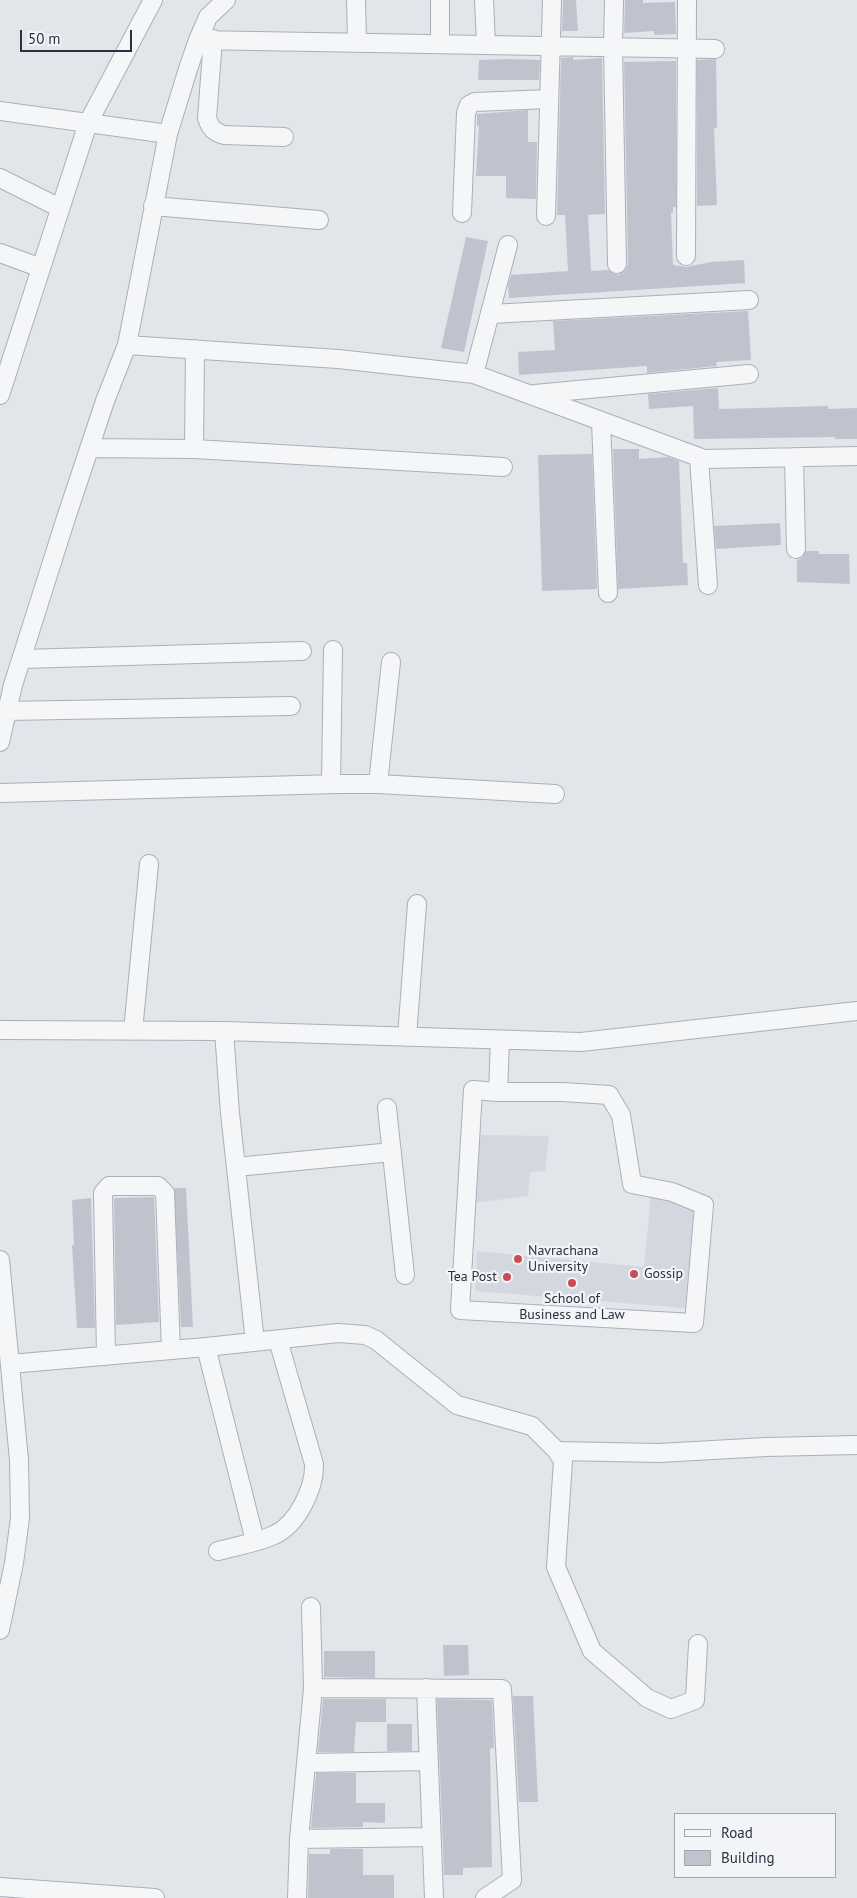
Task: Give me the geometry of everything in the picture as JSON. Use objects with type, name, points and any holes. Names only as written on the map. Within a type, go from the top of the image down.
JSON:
[{"type":"street","points":[[0,395],[88,123],[153,0]]},
{"type":"street","points":[[226,0],[208,17],[205,39],[207,118],[209,126],[216,132],[224,135],[284,137]]},
{"type":"street","points":[[356,0],[357,41]]},
{"type":"street","points":[[440,0],[440,43]]},
{"type":"street","points":[[484,0],[486,44]]},
{"type":"street","points":[[546,216],[552,0]]},
{"type":"street","points":[[614,0],[613,47],[617,264]]},
{"type":"street","points":[[686,256],[687,0]]},
{"type":"street","points":[[205,39],[715,49]]},
{"type":"street","points":[[0,742],[7,711],[7,687],[22,659],[89,448],[127,345],[168,134],[205,39]]},
{"type":"street","points":[[462,213],[466,113],[469,105],[475,102],[549,100]]},
{"type":"street","points":[[0,112],[168,134]]},
{"type":"street","points":[[0,178],[60,208]]},
{"type":"street","points":[[153,206],[319,220]]},
{"type":"street","points":[[474,374],[508,245]]},
{"type":"street","points":[[0,253],[41,268]]},
{"type":"street","points":[[491,314],[749,300]]},
{"type":"street","points":[[127,345],[338,359],[474,374],[699,458],[857,456]]},
{"type":"street","points":[[194,449],[195,349]]},
{"type":"street","points":[[529,394],[749,374]]},
{"type":"street","points":[[601,422],[608,593]]},
{"type":"street","points":[[89,448],[194,449],[503,467]]},
{"type":"street","points":[[794,457],[796,549]]},
{"type":"street","points":[[699,458],[708,585]]},
{"type":"street","points":[[331,784],[333,650]]},
{"type":"street","points":[[22,659],[302,651]]},
{"type":"street","points":[[378,784],[391,662]]},
{"type":"street","points":[[7,711],[291,706]]},
{"type":"street","points":[[0,793],[378,784],[555,794]]},
{"type":"street","points":[[133,1031],[149,864]]},
{"type":"street","points":[[407,1037],[418,904]]},
{"type":"street","points":[[0,1030],[224,1031],[581,1042],[857,1011]]},
{"type":"street","points":[[224,1031],[236,1167],[255,1342]]},
{"type":"street","points":[[498,1092],[500,1040]]},
{"type":"street","points":[[473,1090],[498,1092],[609,1095],[620,1115],[632,1184],[672,1192],[704,1205],[694,1323],[460,1310],[473,1090]]},
{"type":"street","points":[[387,1108],[405,1275]]},
{"type":"street","points":[[236,1167],[392,1152]]},
{"type":"street","points":[[106,1356],[103,1193],[109,1186],[158,1186],[165,1193],[171,1350]]},
{"type":"street","points":[[0,1260],[19,1460],[20,1518],[14,1563],[2,1607],[0,1630]]},
{"type":"street","points":[[10,1364],[206,1347],[338,1333],[366,1335],[376,1340],[457,1405],[532,1426],[557,1451],[563,1461],[556,1567],[592,1651],[647,1698],[671,1709],[695,1700],[698,1644]]},
{"type":"street","points":[[218,1551],[275,1535],[286,1527],[303,1505],[314,1478],[314,1464],[278,1340]]},
{"type":"street","points":[[206,1347],[255,1541]]},
{"type":"street","points":[[557,1451],[659,1453],[766,1447],[857,1445]]},
{"type":"street","points":[[297,1898],[299,1839],[313,1688],[310,1607]]},
{"type":"street","points":[[313,1688],[502,1689],[512,1880],[485,1898]]},
{"type":"street","points":[[426,1688],[434,1898]]},
{"type":"street","points":[[307,1764],[428,1761]]},
{"type":"street","points":[[299,1839],[431,1838]]},
{"type":"street","points":[[0,1888],[155,1898]]},
{"type":"shaded area","points":[[479,1135],[549,1136],[545,1171],[530,1172],[528,1196],[473,1203]]},
{"type":"shaded area","name":"Navrachana University","points":[[651,1195],[695,1199],[685,1308],[475,1291],[477,1251],[644,1267]]},
{"type":"building","points":[[563,0],[576,0],[578,31],[562,31]]},
{"type":"building","points":[[625,0],[643,0],[643,3],[675,2],[676,34],[654,35],[654,31],[624,33]]},
{"type":"building","points":[[573,57],[573,60],[602,58],[605,214],[588,215],[591,271],[608,270],[618,275],[626,270],[628,264],[624,62],[676,61],[676,207],[673,207],[673,213],[671,213],[673,265],[686,267],[711,262],[744,260],[745,283],[509,298],[508,285],[511,275],[568,271],[565,215],[557,215],[561,58]]},
{"type":"building","points":[[716,59],[717,128],[714,128],[717,205],[697,206],[697,60]]},
{"type":"building","points":[[479,60],[540,60],[539,80],[478,80]]},
{"type":"building","points":[[528,110],[528,142],[537,142],[536,199],[506,198],[506,176],[476,176],[479,126],[477,126],[477,114]]},
{"type":"building","points":[[466,237],[488,241],[464,352],[441,348]]},
{"type":"building","points":[[748,311],[751,360],[716,362],[717,366],[647,373],[647,366],[519,375],[518,352],[555,350],[553,321]]},
{"type":"building","points":[[718,388],[719,409],[828,406],[828,409],[857,408],[857,439],[835,439],[835,437],[694,439],[693,406],[649,409],[648,394]]},
{"type":"building","points":[[613,449],[639,449],[639,459],[668,457],[679,461],[683,563],[687,563],[688,585],[618,589]]},
{"type":"building","points":[[592,454],[597,589],[542,591],[538,455]]},
{"type":"building","points":[[780,523],[781,545],[716,549],[714,526]]},
{"type":"building","points":[[806,551],[819,551],[819,554],[849,554],[850,584],[797,582],[797,560],[802,558]]},
{"type":"building","points":[[174,1188],[186,1188],[193,1327],[181,1327]]},
{"type":"building","points":[[154,1197],[159,1322],[116,1325],[114,1198]]},
{"type":"building","points":[[91,1198],[95,1328],[77,1328],[72,1245],[74,1245],[72,1200]]},
{"type":"building","points":[[443,1645],[468,1645],[469,1675],[444,1676]]},
{"type":"building","points":[[324,1651],[375,1651],[375,1678],[324,1677]]},
{"type":"building","points":[[513,1696],[533,1696],[538,1802],[519,1802]]},
{"type":"building","points":[[323,1699],[386,1699],[386,1722],[356,1722],[354,1752],[318,1752]]},
{"type":"building","points":[[437,1699],[492,1700],[494,1748],[490,1749],[492,1867],[463,1868],[463,1875],[444,1875]]},
{"type":"building","points":[[387,1724],[412,1724],[412,1751],[387,1751]]},
{"type":"building","points":[[316,1773],[356,1773],[356,1803],[385,1803],[385,1823],[363,1822],[363,1827],[311,1828]]},
{"type":"building","points":[[330,1849],[363,1849],[363,1875],[394,1875],[394,1898],[308,1898],[309,1854],[330,1854]]},
{"type":"place","name":"Navrachana University","points":[[518,1259]]},
{"type":"place","name":"Gossip","points":[[634,1274]]},
{"type":"place","name":"Tea Post","points":[[507,1277]]},
{"type":"place","name":"School of Business and Law","points":[[572,1283]]}]
